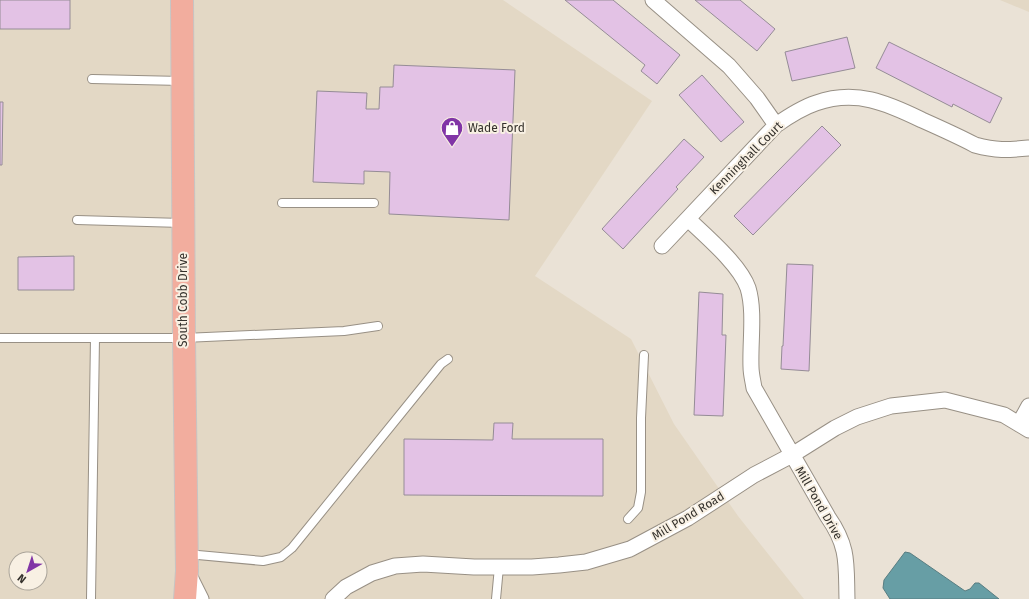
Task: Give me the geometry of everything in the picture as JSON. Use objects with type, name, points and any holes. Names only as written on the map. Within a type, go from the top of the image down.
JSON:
[{"type":"main road","name":"South Cobb Drive","points":[[182,0],[187,562],[185,599]]},
{"type":"street","points":[[653,0],[729,66],[757,98],[776,125]]},
{"type":"street","name":"Kenninghall Court","points":[[662,246],[776,125],[793,114],[817,102],[848,97],[862,98],[892,106],[975,144],[990,149],[1004,150],[1029,148]]},
{"type":"street","name":"Mill Pond Drive","points":[[688,219],[728,258],[745,280],[751,307],[751,368],[754,388],[828,517],[838,531],[844,547],[846,564],[846,599]]},
{"type":"street","name":"Mill Pond Road","points":[[333,599],[346,587],[372,574],[395,566],[423,564],[532,567],[586,562],[630,549],[688,518],[754,475],[792,455],[835,428],[858,417],[891,406],[945,400],[1004,415],[1024,427]]},
{"type":"street","points":[[1024,427],[1029,406]]},
{"type":"street","points":[[187,562],[200,599]]},
{"type":"lane","points":[[92,79],[183,82]]},
{"type":"lane","points":[[282,203],[374,204]]},
{"type":"lane","points":[[77,220],[183,223]]},
{"type":"lane","points":[[0,338],[184,338],[344,331],[378,326]]},
{"type":"lane","points":[[91,599],[96,338]]},
{"type":"lane","points":[[628,519],[638,508],[641,492],[641,418],[644,355]]},
{"type":"lane","points":[[187,562],[264,561],[281,557],[292,548],[441,364],[448,359]]},
{"type":"lane","points":[[496,599],[499,567]]},
{"type":"shaded area","points":[[0,0],[503,0],[652,101],[535,276],[631,339],[674,424],[738,516],[804,599],[0,599]]},
{"type":"shaded area","points":[[1000,0],[1029,0],[1029,12]]},
{"type":"water","points":[[905,552],[910,553],[965,591],[970,589],[975,583],[979,583],[999,599],[890,599],[883,588],[884,580]]},
{"type":"building","points":[[0,0],[70,0],[70,29],[0,29]]},
{"type":"building","points":[[565,0],[613,0],[680,55],[657,84],[641,71],[645,65]]},
{"type":"building","points":[[695,0],[740,0],[775,29],[757,51]]},
{"type":"building","points":[[847,37],[855,68],[792,81],[785,52]]},
{"type":"building","points":[[889,42],[1002,98],[990,123],[953,104],[952,107],[876,68]]},
{"type":"building","points":[[394,65],[515,70],[509,220],[389,214],[390,172],[364,171],[364,184],[313,182],[317,91],[367,93],[366,109],[379,109],[380,87],[393,87]]},
{"type":"building","points":[[702,75],[744,122],[721,142],[679,95]]},
{"type":"building","points":[[0,102],[3,102],[2,165],[0,165]]},
{"type":"building","points":[[822,126],[841,145],[753,235],[734,216]]},
{"type":"building","points":[[684,139],[704,157],[676,187],[678,189],[623,249],[602,229]]},
{"type":"building","points":[[74,256],[74,290],[18,290],[18,257]]},
{"type":"building","points":[[787,264],[813,265],[809,371],[781,369]]},
{"type":"building","points":[[699,292],[723,294],[722,335],[726,335],[723,416],[694,415]]},
{"type":"building","points":[[494,423],[513,423],[512,439],[603,439],[603,496],[404,495],[404,439],[493,440]]},
{"type":"place","name":"Wade Ford","points":[[452,148]]}]
